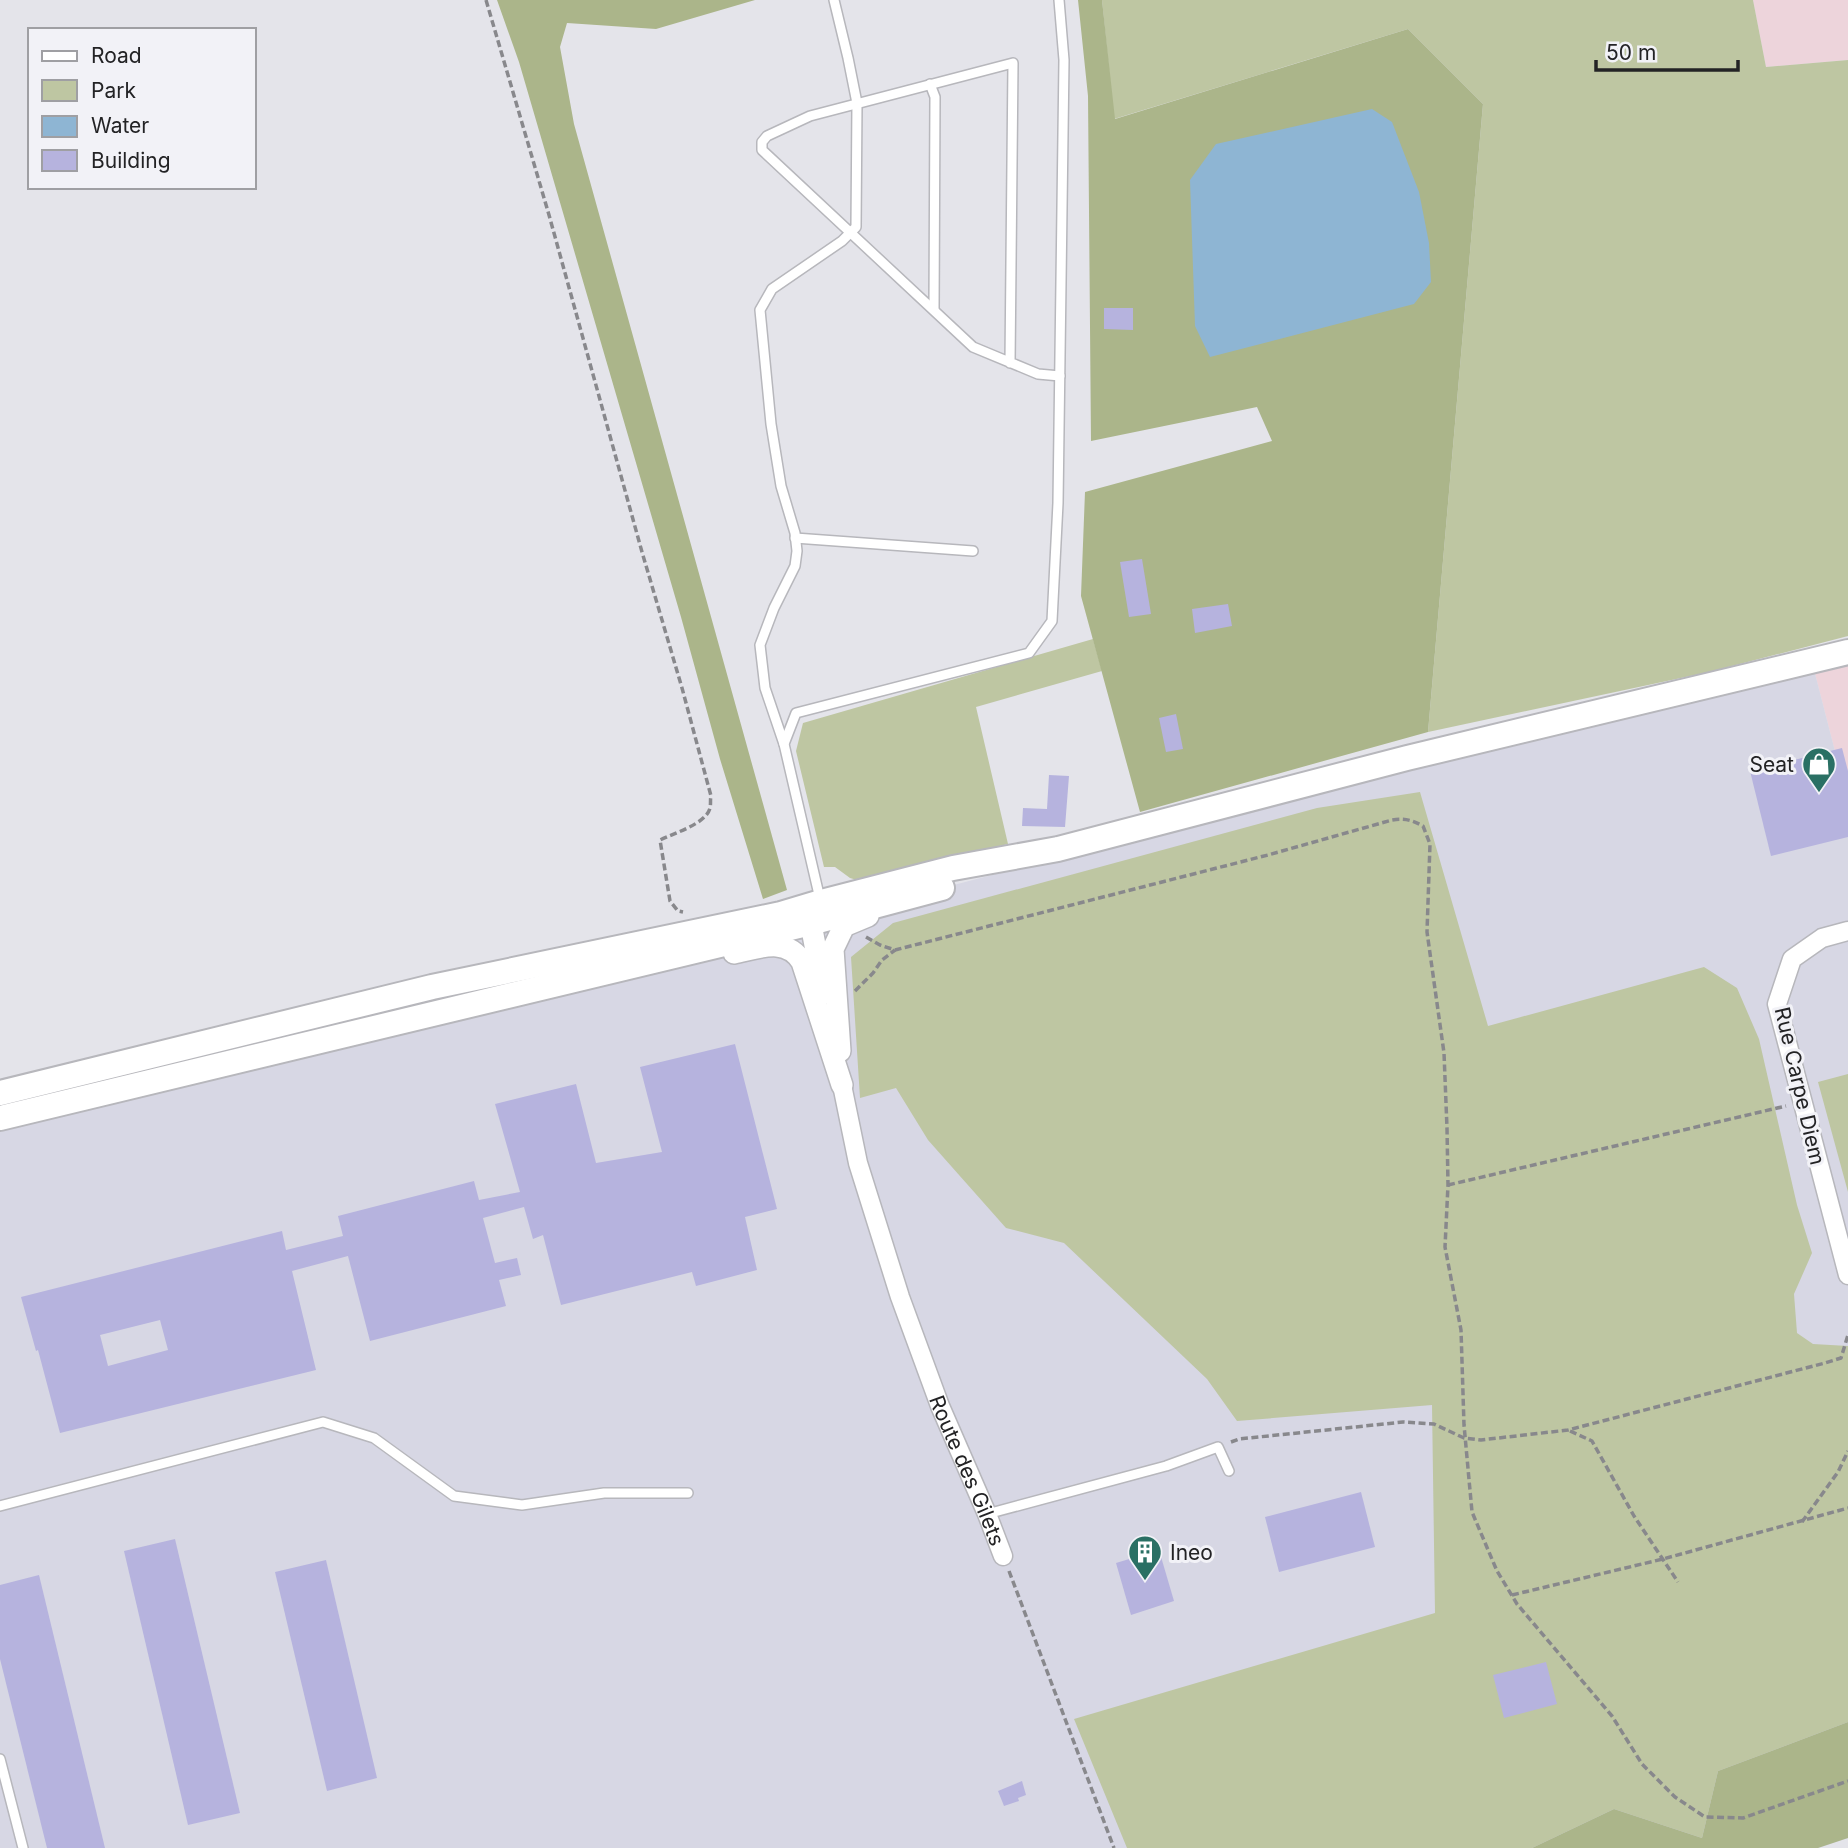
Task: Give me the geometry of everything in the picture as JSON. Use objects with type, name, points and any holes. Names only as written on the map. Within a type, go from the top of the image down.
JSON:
[{"type":"main road","points":[[0,1118],[656,960],[953,868],[1058,849],[1407,758],[1848,652]]},
{"type":"main road","points":[[0,1093],[432,987],[781,914],[816,912],[923,893],[967,881],[1058,849]]},
{"type":"street","name":"Route des Gilets","points":[[842,1085],[833,949],[844,926],[923,893]]},
{"type":"street","name":"Route des Gilets","points":[[816,912],[842,1085],[858,1163],[900,1297],[940,1406],[1003,1556]]},
{"type":"street","name":"Rue Carpe Diem","points":[[1848,930],[1822,938],[1792,958],[1777,1004],[1848,1275]]},
{"type":"street","name":"Route des Gilets","points":[[656,960],[697,961],[775,945],[797,953],[842,1085]]},
{"type":"lane","points":[[816,912],[784,744],[765,688],[760,645],[774,608],[795,566],[797,551],[781,486],[760,310],[772,289],[842,241],[856,227],[857,103],[834,0]]},
{"type":"lane","points":[[784,744],[796,713],[1029,653],[1052,621],[1058,503],[1064,60],[1059,0]]},
{"type":"lane","points":[[1010,363],[1013,63],[810,116],[768,136],[762,142],[762,150],[974,347],[1010,363],[1038,374],[1060,376]]},
{"type":"lane","points":[[930,84],[935,97],[934,310]]},
{"type":"lane","points":[[795,538],[973,551]]},
{"type":"lane","points":[[0,1506],[323,1422],[374,1438],[454,1496],[522,1505],[604,1493],[688,1493]]},
{"type":"lane","points":[[987,1514],[1166,1466],[1218,1447],[1229,1471]]},
{"type":"lane","points":[[0,1759],[23,1848]]},
{"type":"path","points":[[486,0],[549,215],[710,796],[710,809],[704,818],[660,840],[670,901],[678,911],[689,912]]},
{"type":"path","points":[[854,922],[862,935],[895,950],[1268,855],[1392,820],[1402,819],[1423,826],[1430,844],[1427,932],[1444,1053],[1448,1185],[1445,1247],[1461,1330],[1464,1438],[1472,1512],[1497,1571],[1547,1640],[1612,1716],[1642,1764],[1675,1797],[1705,1817],[1743,1818],[1848,1781]]},
{"type":"path","points":[[1448,1185],[1802,1102]]},
{"type":"path","points":[[1218,1447],[1239,1438],[1403,1422],[1433,1424],[1464,1438],[1481,1440],[1568,1430],[1825,1363],[1841,1357],[1848,1335]]},
{"type":"path","points":[[1568,1430],[1592,1441],[1634,1516],[1678,1582]]},
{"type":"path","points":[[1802,1522],[1838,1472],[1848,1451]]},
{"type":"path","points":[[1512,1595],[1663,1559],[1848,1508]]},
{"type":"path","name":"Route des Gilets","points":[[1003,1556],[1114,1848]]},
{"type":"shaded area","points":[[1753,0],[1848,0],[1848,60],[1766,67]]},
{"type":"shaded area","points":[[1848,652],[1848,802],[1812,662]]},
{"type":"shaded area","points":[[1812,662],[1848,802],[1848,1838],[1818,1848],[0,1848],[0,1119],[923,893]]},
{"type":"green space","points":[[497,0],[755,0],[656,29],[567,23],[560,47],[574,124],[787,890],[763,899],[720,759],[519,62]]},
{"type":"green space","points":[[1078,0],[1102,0],[1115,119],[1408,29],[1483,104],[1428,732],[1140,812],[1081,596],[1085,492],[1272,441],[1257,407],[1091,441],[1088,96]]},
{"type":"green space","points":[[1102,0],[1753,0],[1766,67],[1848,60],[1848,636],[1709,672],[1428,732],[1483,104],[1408,29],[1114,119]]},
{"type":"green space","points":[[1093,639],[1102,671],[976,707],[1008,844],[860,881],[850,878],[835,867],[824,867],[796,751],[803,723]]},
{"type":"green space","points":[[1420,792],[1488,1026],[1704,967],[1737,988],[1759,1039],[1797,1205],[1812,1253],[1794,1294],[1797,1333],[1813,1344],[1848,1346],[1848,1722],[1718,1771],[1702,1838],[1614,1809],[1532,1848],[1127,1848],[1074,1719],[1435,1613],[1432,1405],[1237,1421],[1207,1379],[1064,1243],[1006,1228],[928,1140],[896,1088],[860,1098],[851,957],[893,923],[1317,808]]},
{"type":"green space","points":[[1848,1074],[1848,1192],[1818,1082]]},
{"type":"green space","points":[[1848,1722],[1848,1838],[1818,1848],[1532,1848],[1614,1809],[1702,1838],[1718,1771]]},
{"type":"water","points":[[1372,109],[1392,122],[1419,192],[1429,243],[1431,282],[1414,304],[1210,357],[1195,326],[1190,180],[1216,144]]},
{"type":"building","points":[[1104,308],[1133,308],[1133,330],[1104,329]]},
{"type":"building","points":[[1142,559],[1151,614],[1129,617],[1120,562]]},
{"type":"building","points":[[1228,604],[1232,626],[1195,633],[1192,609]]},
{"type":"building","points":[[1176,714],[1183,749],[1166,752],[1159,718]]},
{"type":"building","points":[[1842,748],[1848,771],[1848,837],[1771,856],[1750,771]]},
{"type":"building","points":[[1049,775],[1069,776],[1065,827],[1022,826],[1023,808],[1047,809]]},
{"type":"building","points":[[735,1044],[777,1209],[745,1217],[757,1270],[696,1286],[692,1272],[561,1305],[543,1235],[533,1239],[524,1207],[483,1218],[495,1263],[517,1258],[521,1275],[499,1280],[506,1306],[370,1341],[348,1256],[292,1271],[316,1370],[60,1433],[21,1297],[282,1231],[286,1250],[343,1236],[338,1216],[474,1181],[479,1200],[520,1192],[495,1104],[576,1084],[596,1163],[662,1152],[640,1067]],"holes":[[[160,1320],[168,1350],[108,1366],[100,1335]]]},
{"type":"building","points":[[1361,1492],[1375,1547],[1279,1572],[1265,1517]]},
{"type":"building","points":[[175,1539],[240,1813],[188,1825],[124,1551]]},
{"type":"building","name":"Ineo","points":[[1159,1550],[1174,1601],[1131,1615],[1116,1563]]},
{"type":"building","points":[[326,1560],[377,1778],[327,1791],[275,1572]]},
{"type":"building","points":[[39,1575],[105,1848],[47,1848],[0,1659],[0,1585]]},
{"type":"building","points":[[1546,1662],[1557,1704],[1504,1718],[1493,1675]]},
{"type":"building","points":[[1022,1781],[1026,1795],[1018,1798],[1019,1801],[1004,1806],[998,1791]]},
{"type":"place","name":"Seat","points":[[1819,794]]},
{"type":"place","name":"Ineo","points":[[1145,1582]]}]
